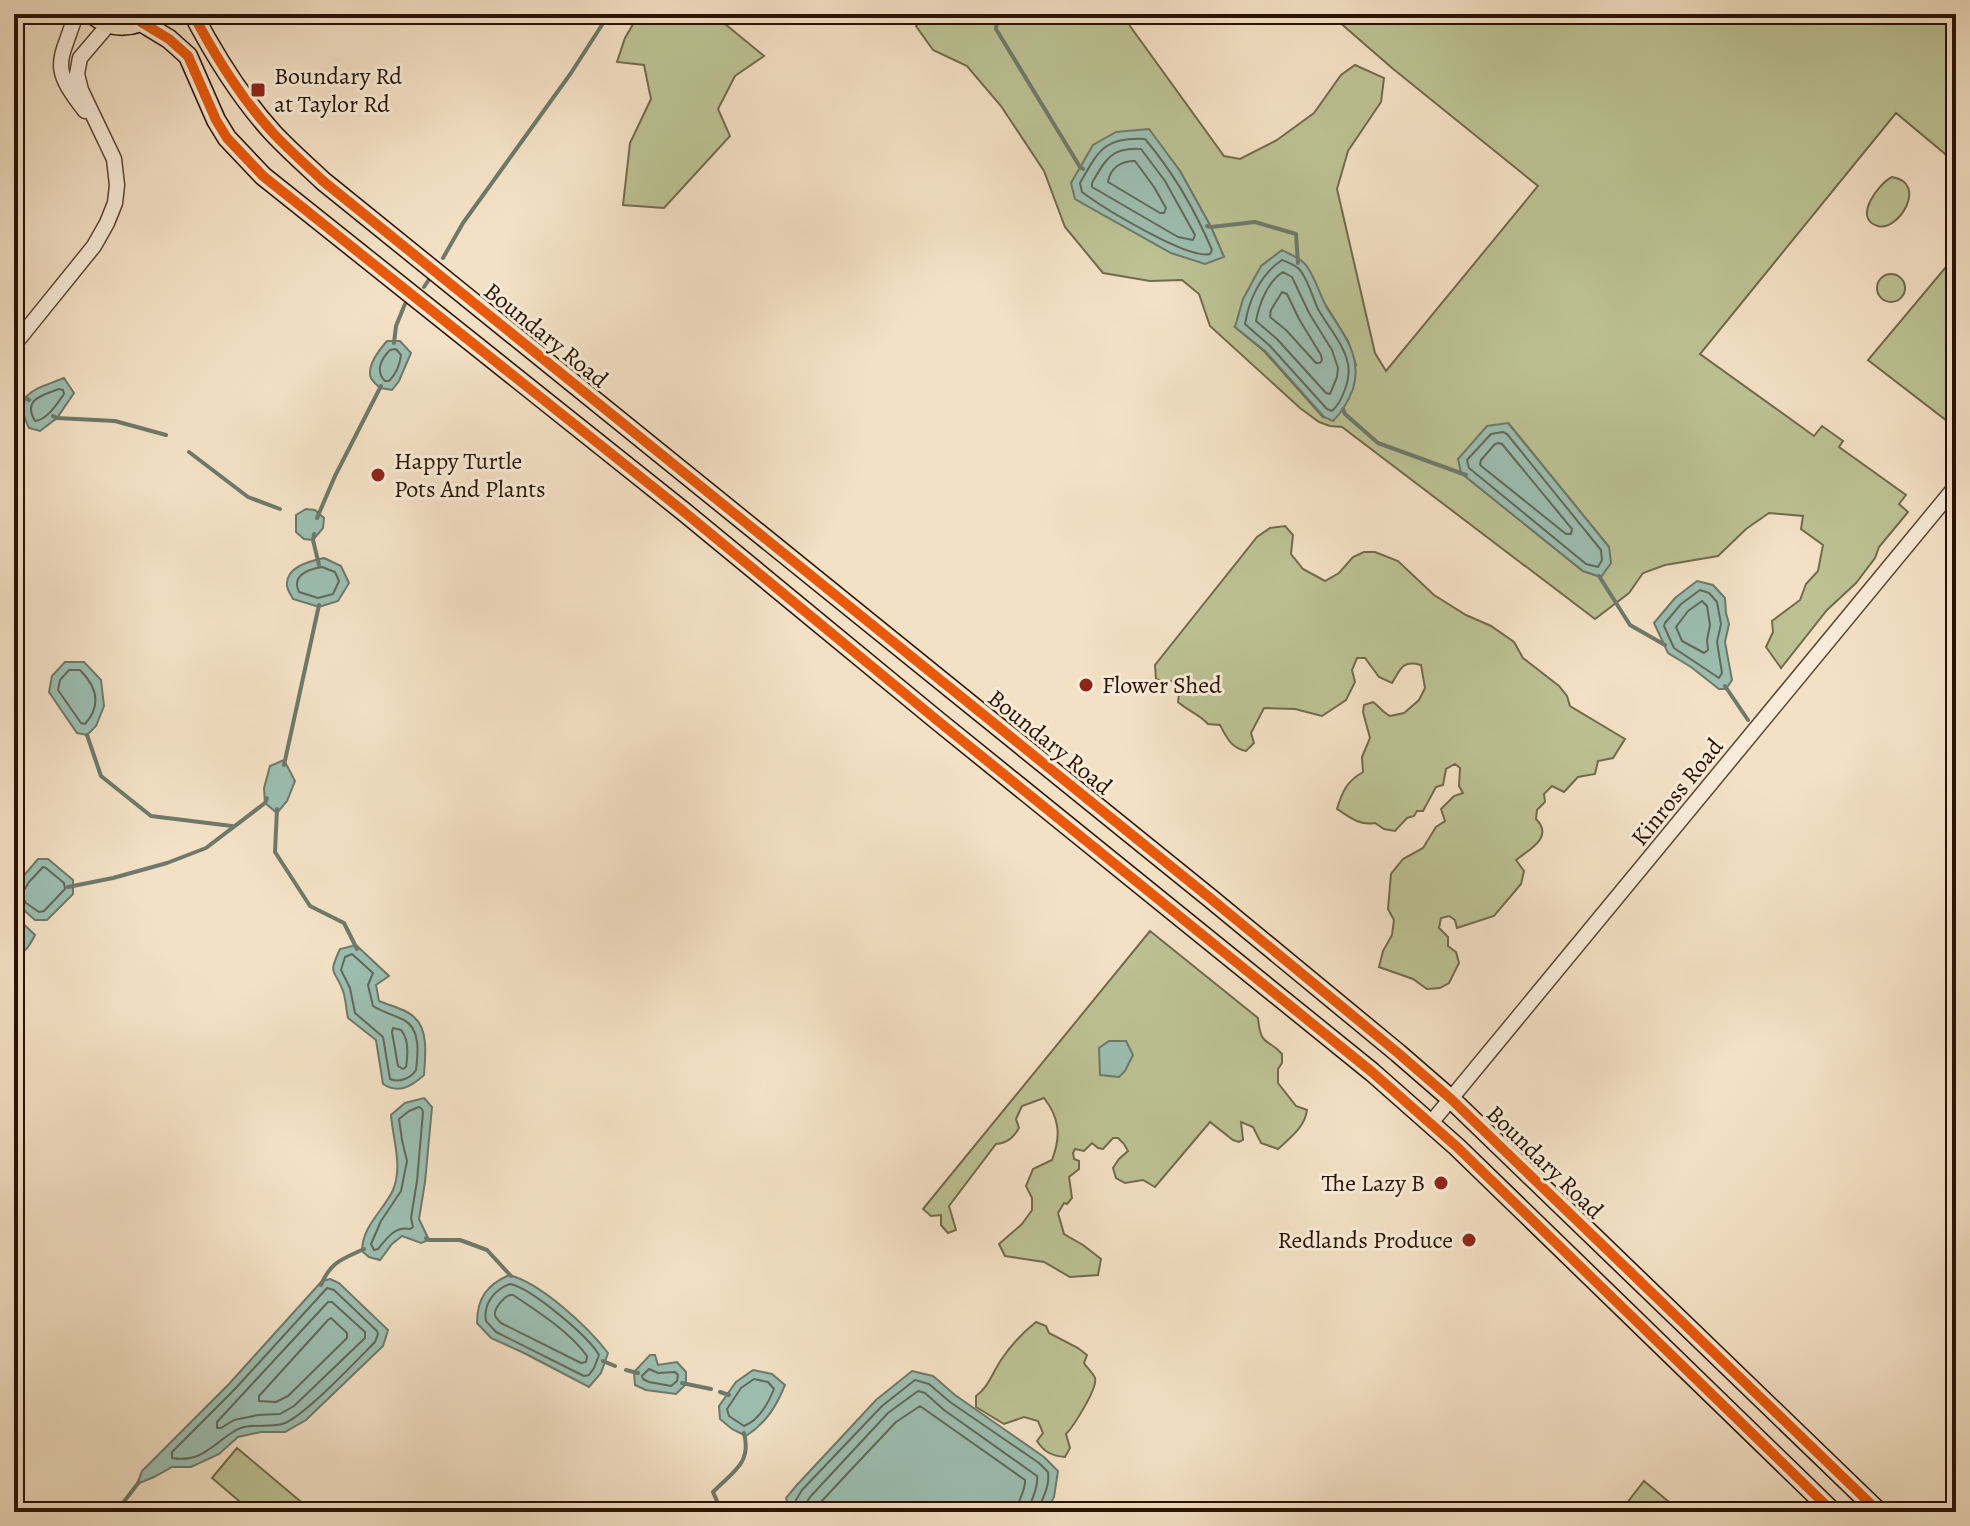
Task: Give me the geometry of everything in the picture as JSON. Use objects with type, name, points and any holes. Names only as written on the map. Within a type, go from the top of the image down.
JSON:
[{"type":"highway","points":[[92,14],[109,24],[131,25],[148,18],[188,56],[227,138],[263,176],[683,511],[1372,1072],[1457,1147],[1833,1512]]},
{"type":"highway","name":"Boundary Road","points":[[193,14],[235,85],[272,132],[323,181],[1210,898],[1451,1099],[1879,1512]]},
{"type":"street","points":[[76,14],[62,50],[61,74],[114,159]]},
{"type":"street","points":[[14,345],[94,246],[115,203],[117,185],[114,159],[81,90],[77,74],[80,58],[109,24]]},
{"type":"street","name":"Kinross Road","points":[[1430,1124],[1956,486]]},
{"type":"green space","points":[[639,14],[713,14],[764,56],[735,76],[718,109],[730,136],[664,208],[623,205],[630,143],[651,99],[644,65],[617,62],[625,38]]},
{"type":"green space","points":[[926,14],[1127,14],[1130,26],[1224,156],[1240,159],[1277,140],[1314,113],[1341,75],[1355,65],[1384,78],[1381,102],[1348,151],[1337,189],[1375,353],[1386,371],[1538,186],[1330,14],[1956,14],[1956,163],[1896,113],[1700,354],[1814,436],[1822,426],[1843,441],[1839,447],[1906,495],[1899,504],[1908,512],[1879,547],[1875,558],[1856,583],[1827,610],[1781,668],[1766,647],[1773,632],[1772,621],[1800,600],[1806,584],[1818,571],[1823,545],[1801,529],[1803,516],[1769,513],[1746,529],[1718,556],[1665,565],[1643,573],[1629,593],[1595,619],[1342,427],[1319,422],[1300,408],[1210,326],[1199,294],[1182,280],[1150,281],[1103,273],[1065,227],[1044,171],[1001,106],[967,66],[933,50],[916,26]],"holes":[[[1149,130],[1180,171],[1224,257]],[[1325,304],[1348,341],[1356,365],[1323,417],[1264,351],[1235,327]],[[1509,424],[1609,547],[1601,577],[1583,571],[1461,473]]]},
{"type":"green space","points":[[1892,177],[1903,181],[1909,197],[1901,215],[1894,222],[1878,226],[1867,216],[1867,209],[1880,187]]},
{"type":"green space","points":[[1956,255],[1956,418],[1951,424],[1868,360]]},
{"type":"green space","points":[[1891,274],[1901,278],[1905,288],[1901,298],[1891,302],[1881,298],[1877,288],[1881,278]]},
{"type":"green space","points":[[1285,526],[1293,535],[1291,554],[1303,569],[1325,581],[1339,573],[1353,557],[1364,552],[1375,552],[1398,561],[1434,595],[1514,642],[1523,658],[1559,686],[1570,706],[1625,739],[1613,758],[1598,761],[1595,774],[1578,777],[1564,792],[1552,786],[1544,794],[1545,802],[1537,810],[1536,819],[1541,825],[1541,837],[1516,860],[1524,871],[1521,884],[1494,916],[1457,928],[1455,920],[1449,916],[1441,918],[1439,928],[1448,937],[1448,946],[1456,952],[1459,963],[1449,983],[1440,988],[1427,989],[1413,979],[1379,967],[1392,935],[1394,920],[1388,909],[1391,874],[1403,859],[1423,848],[1436,827],[1445,821],[1441,809],[1454,796],[1463,793],[1459,786],[1460,768],[1455,764],[1446,769],[1443,785],[1436,787],[1423,811],[1417,811],[1407,818],[1395,831],[1375,823],[1359,822],[1337,809],[1346,788],[1363,772],[1362,757],[1370,738],[1364,705],[1373,702],[1390,716],[1404,713],[1419,700],[1425,688],[1421,665],[1406,665],[1392,683],[1379,677],[1365,658],[1357,658],[1352,670],[1355,682],[1346,700],[1322,716],[1295,709],[1264,708],[1251,733],[1254,743],[1246,751],[1233,745],[1220,725],[1208,724],[1178,702],[1180,685],[1156,679],[1155,665],[1257,537],[1270,528]]},
{"type":"green space","points":[[1150,931],[1258,1018],[1263,1038],[1282,1054],[1278,1083],[1296,1106],[1307,1110],[1300,1127],[1278,1149],[1261,1143],[1253,1127],[1241,1122],[1243,1140],[1239,1142],[1210,1122],[1155,1187],[1143,1180],[1125,1183],[1116,1178],[1113,1168],[1128,1151],[1118,1138],[1113,1138],[1103,1149],[1092,1143],[1084,1151],[1075,1149],[1074,1159],[1079,1161],[1079,1169],[1069,1177],[1072,1198],[1067,1204],[1064,1203],[1058,1213],[1064,1234],[1101,1259],[1098,1275],[1070,1277],[1044,1262],[1005,1256],[999,1244],[1022,1224],[1032,1210],[1032,1198],[1026,1186],[1033,1169],[1052,1160],[1055,1152],[1058,1136],[1056,1120],[1044,1098],[1022,1106],[1016,1119],[1017,1132],[1007,1141],[996,1144],[949,1206],[956,1230],[948,1233],[941,1225],[941,1215],[931,1216],[923,1209]]},
{"type":"green space","points":[[1036,1322],[1087,1355],[1084,1363],[1095,1378],[1089,1398],[1066,1434],[1070,1448],[1065,1457],[1049,1453],[1037,1441],[1043,1433],[1038,1421],[1024,1417],[1004,1424],[976,1407],[976,1396],[1021,1335]]},
{"type":"green space","points":[[237,1448],[313,1512],[252,1512],[212,1478]]},
{"type":"green space","points":[[1644,1481],[1681,1512],[1620,1512]]},
{"type":"water","points":[[1149,129],[1180,171],[1224,257],[1205,264],[1171,253],[1075,199],[1071,183],[1093,145],[1116,132]]},
{"type":"water","points":[[1282,250],[1307,267],[1353,356],[1353,389],[1333,421],[1324,417],[1265,351],[1235,327],[1243,299],[1261,266]]},
{"type":"water","points":[[387,341],[400,341],[411,353],[392,390],[380,388],[370,373],[374,358]]},
{"type":"water","points":[[64,378],[74,393],[57,418],[40,431],[29,428],[24,416],[25,399],[36,389]]},
{"type":"water","points":[[1508,423],[1609,547],[1611,563],[1601,577],[1583,571],[1461,473],[1458,459],[1487,426]]},
{"type":"water","points":[[306,509],[315,510],[324,518],[323,528],[313,540],[304,539],[296,532],[296,515]]},
{"type":"water","points":[[324,558],[341,566],[349,583],[338,601],[319,607],[293,599],[287,586],[290,574],[300,566]]},
{"type":"water","points":[[1697,581],[1713,585],[1725,598],[1729,624],[1725,642],[1732,680],[1726,689],[1719,689],[1668,653],[1654,623],[1675,598]]},
{"type":"water","points":[[65,662],[84,662],[101,680],[104,706],[96,726],[87,735],[77,733],[49,692],[52,676]]},
{"type":"water","points":[[284,760],[295,781],[287,801],[277,813],[265,803],[264,788],[270,766]]},
{"type":"water","points":[[38,859],[48,859],[73,880],[73,894],[47,920],[35,920],[15,896],[18,884]]},
{"type":"water","points":[[14,915],[35,935],[25,951],[14,955]]},
{"type":"water","points":[[356,945],[389,976],[376,985],[379,1001],[412,1015],[422,1030],[424,1075],[404,1088],[383,1084],[376,1040],[348,1018],[343,991],[333,969],[340,949]]},
{"type":"water","points":[[1109,1041],[1126,1041],[1133,1055],[1119,1077],[1100,1075],[1099,1048]]},
{"type":"water","points":[[424,1098],[432,1107],[419,1219],[429,1240],[421,1243],[402,1236],[380,1260],[369,1257],[362,1251],[363,1242],[396,1181],[397,1162],[391,1115],[405,1103]]},
{"type":"water","points":[[509,1275],[535,1287],[563,1307],[608,1353],[601,1373],[589,1387],[491,1338],[477,1323],[479,1306],[485,1293]]},
{"type":"water","points":[[330,1279],[339,1283],[388,1330],[383,1346],[306,1420],[285,1432],[261,1432],[238,1437],[219,1454],[191,1467],[172,1467],[137,1484],[142,1471],[229,1384],[322,1281]]},
{"type":"water","points":[[650,1355],[655,1355],[658,1365],[677,1362],[686,1372],[686,1384],[676,1394],[646,1390],[635,1385],[634,1372]]},
{"type":"water","points":[[753,1370],[772,1374],[785,1385],[770,1414],[746,1436],[720,1419],[719,1406],[736,1382]]},
{"type":"water","points":[[912,1371],[933,1376],[1044,1457],[1058,1471],[1054,1497],[1046,1512],[790,1512],[786,1498],[796,1486],[876,1400]]},
{"type":"waterway","points":[[443,258],[463,223],[571,73],[609,14]]},
{"type":"waterway","points":[[998,14],[996,29],[1083,169]]},
{"type":"waterway","points":[[1665,14],[1674,23]]},
{"type":"waterway","points":[[1207,226],[1255,222],[1296,234],[1298,263]]},
{"type":"waterway","points":[[424,287],[430,278]]},
{"type":"waterway","points":[[394,343],[396,326],[405,304]]},
{"type":"waterway","points":[[317,518],[381,386]]},
{"type":"waterway","points":[[14,391],[29,400]]},
{"type":"waterway","points":[[1343,409],[1378,443],[1466,475]]},
{"type":"waterway","points":[[53,416],[115,421],[166,435]]},
{"type":"waterway","points":[[189,452],[248,497],[280,509]]},
{"type":"waterway","points":[[314,534],[319,565]]},
{"type":"waterway","points":[[1599,576],[1630,625],[1665,645]]},
{"type":"waterway","points":[[284,765],[319,605]]},
{"type":"waterway","points":[[1725,686],[1748,720]]},
{"type":"waterway","points":[[87,735],[101,776],[151,816],[232,826]]},
{"type":"waterway","points":[[68,887],[167,863],[206,848],[265,803],[267,798]]},
{"type":"waterway","points":[[277,809],[275,852],[310,906],[344,923],[357,949]]},
{"type":"waterway","points":[[14,913],[17,904],[22,902]]},
{"type":"waterway","points":[[14,963],[17,950]]},
{"type":"waterway","points":[[426,1238],[460,1240],[487,1250],[511,1276]]},
{"type":"waterway","points":[[321,1285],[333,1266],[364,1249]]},
{"type":"waterway","points":[[603,1361],[615,1366]]},
{"type":"waterway","points":[[626,1370],[638,1373]]},
{"type":"waterway","points":[[682,1383],[711,1389]]},
{"type":"waterway","points":[[720,1392],[729,1395]]},
{"type":"waterway","points":[[727,1512],[720,1508],[713,1492],[743,1460],[746,1444],[744,1433]]},
{"type":"waterway","points":[[116,1512],[139,1482]]},
{"type":"cycle path","points":[[193,14],[250,106],[323,181],[1398,1053],[1451,1099],[1879,1512]]},
{"type":"cycle path","points":[[141,22],[169,39],[188,56],[227,138],[263,176],[683,511],[1372,1072],[1457,1147],[1833,1512]]},
{"type":"place","name":"Boundary Rd at Taylor Rd","points":[[258,90]]},
{"type":"place","name":"Happy Turtle Pots And Plants","points":[[378,475]]},
{"type":"place","name":"Flower Shed","points":[[1086,685]]},
{"type":"place","name":"The Lazy B","points":[[1441,1183]]},
{"type":"place","name":"Redlands Produce","points":[[1469,1240]]}]
